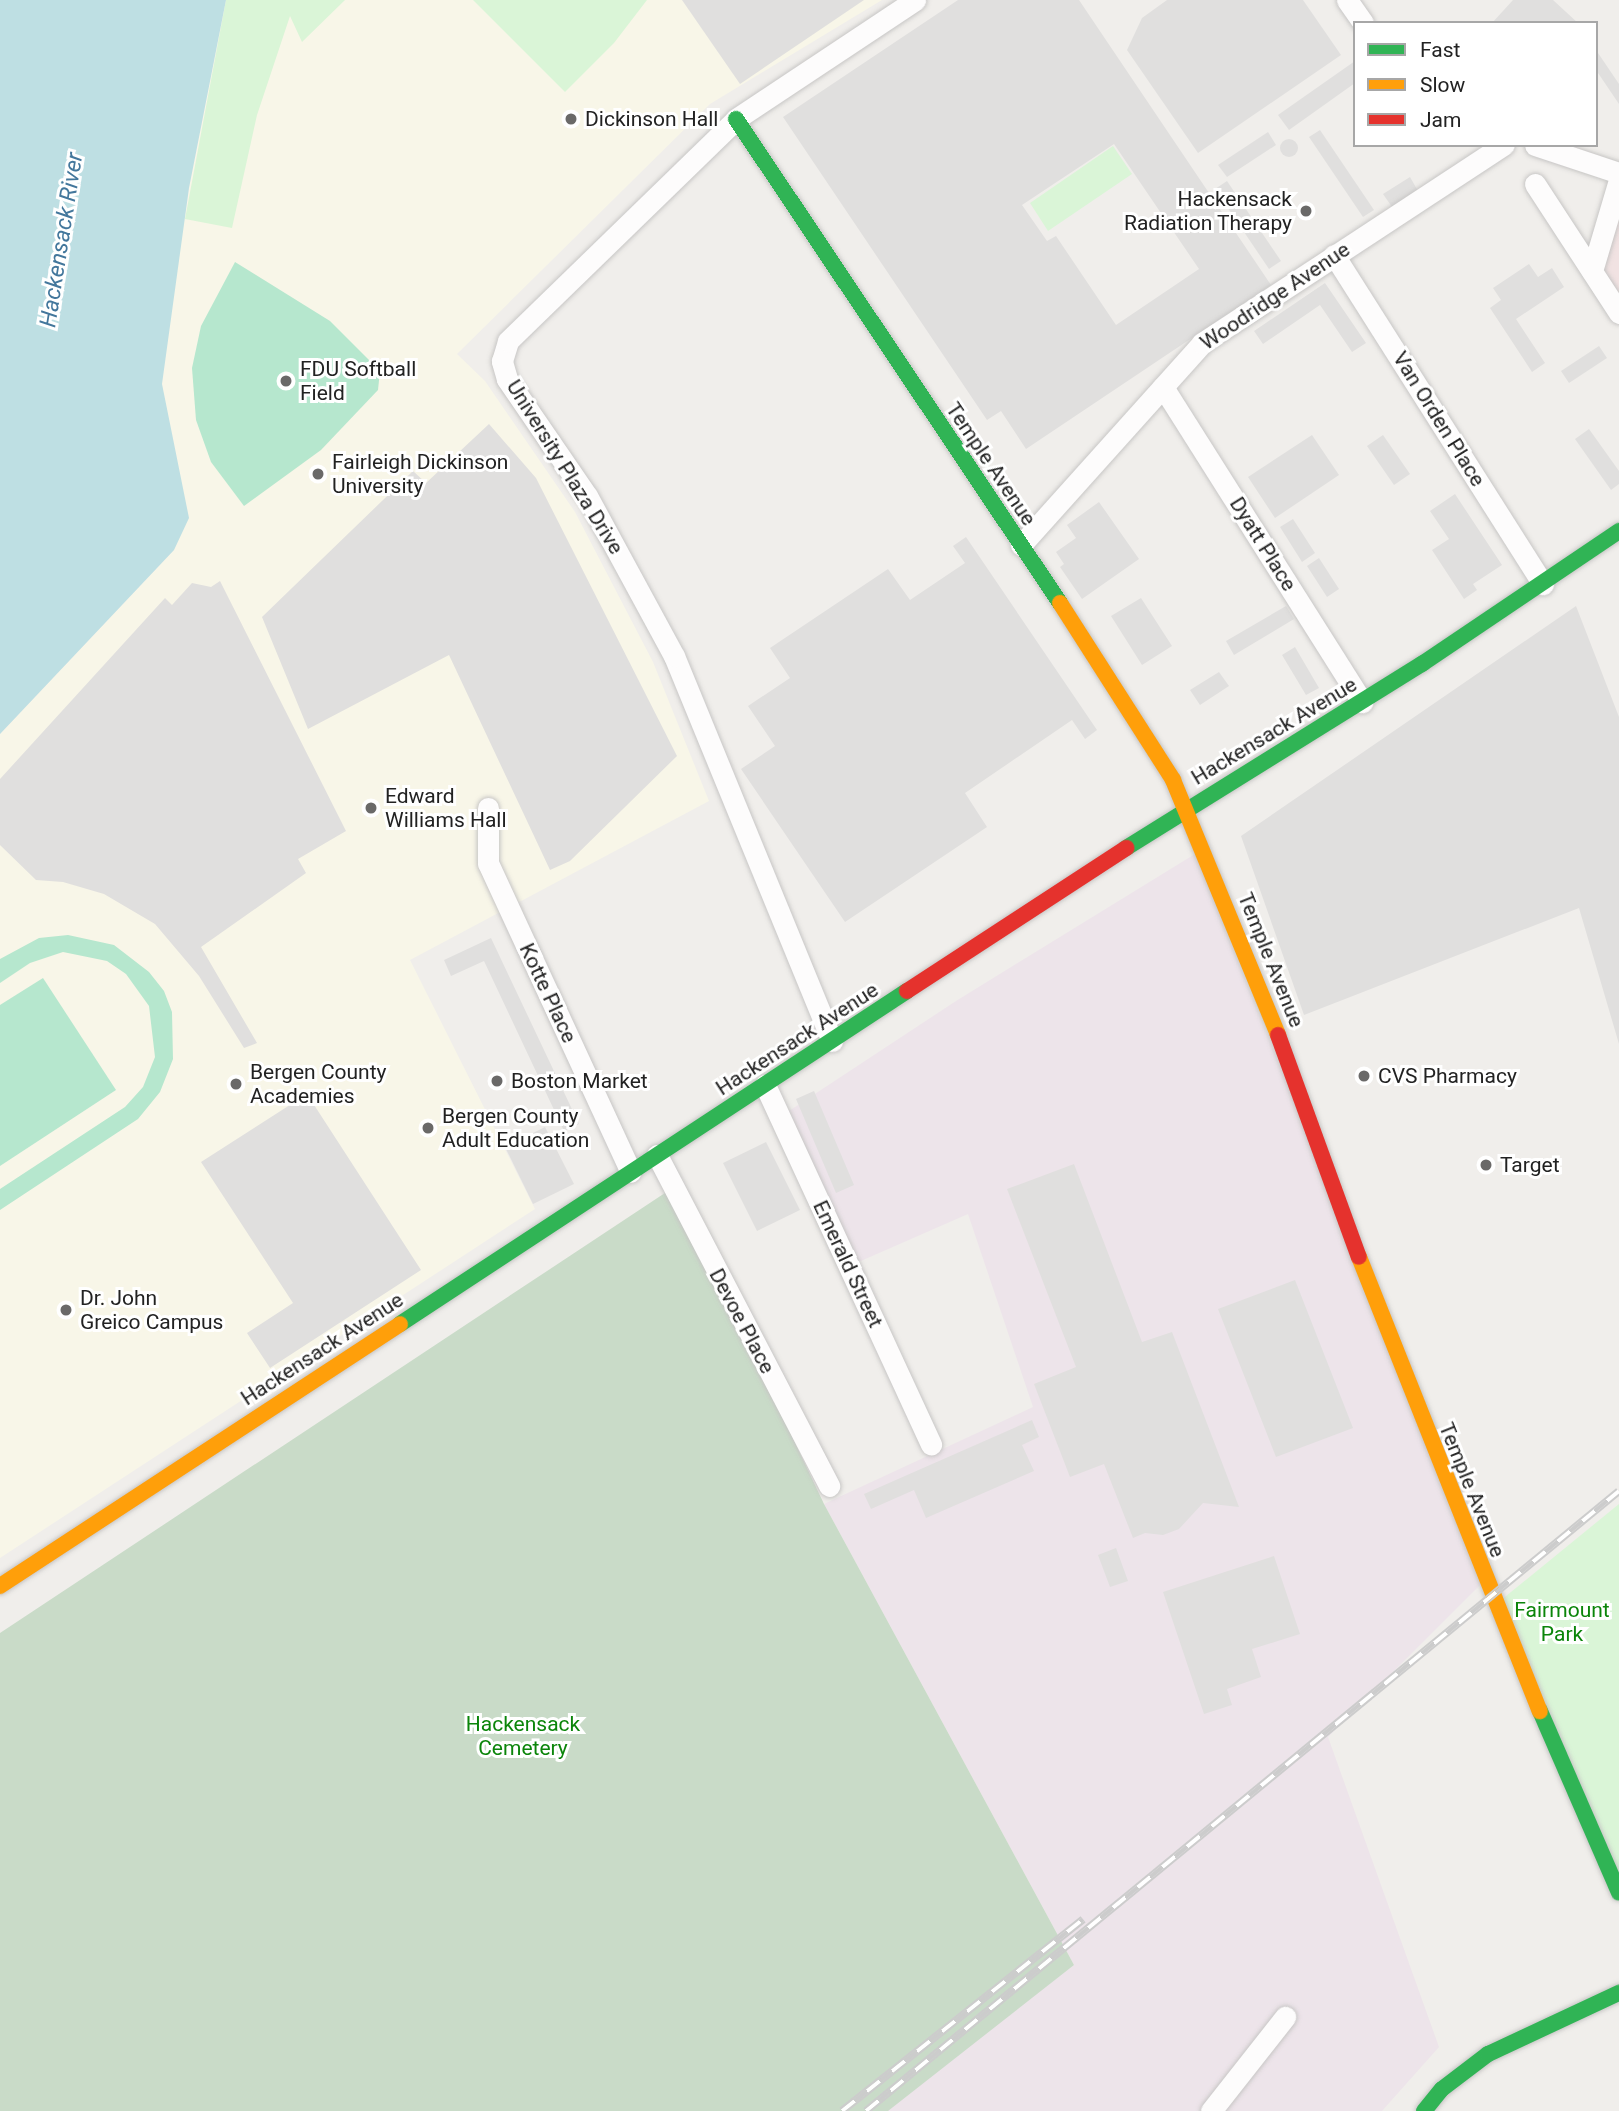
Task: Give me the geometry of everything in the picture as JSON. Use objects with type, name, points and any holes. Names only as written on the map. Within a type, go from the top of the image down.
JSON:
[{"type":"main road","name":"Temple Avenue","points":[[736,119],[1021,545],[1173,780],[1283,1048],[1370,1286],[1503,1625],[1619,1893]]},
{"type":"main road","name":"Hackensack Avenue","points":[[0,1586],[1186,809],[1362,702],[1619,531]]},
{"type":"main road","points":[[1424,2111],[1443,2089],[1488,2054],[1619,1993]]},
{"type":"street","name":"University Plaza Drive","points":[[832,1041],[674,656],[593,507],[507,379],[502,361],[508,341],[736,119],[915,0]]},
{"type":"street","points":[[1347,0],[1362,21]]},
{"type":"street","name":"Woodridge Avenue","points":[[1021,545],[1202,343],[1501,147]]},
{"type":"street","points":[[1541,147],[1619,173]]},
{"type":"street","points":[[1592,271],[1619,180]]},
{"type":"street","points":[[1535,184],[1619,313]]},
{"type":"street","name":"Van Orden Place","points":[[1334,255],[1543,584]]},
{"type":"street","name":"Dyatt Place","points":[[1163,387],[1362,702]]},
{"type":"street","name":"Kotte Place","points":[[488,808],[488,863],[631,1172]]},
{"type":"street","name":"Emerald Street","points":[[765,1085],[931,1444]]},
{"type":"street","name":"Devoe Place","points":[[657,1155],[829,1486]]},
{"type":"street","points":[[1211,2111],[1285,2017]]},
{"type":"shaded area","points":[[0,0],[882,0],[710,104],[457,354],[485,381],[575,512],[653,662],[709,801],[410,960],[535,1209],[0,1558],[0,734],[174,550]]},
{"type":"shaded area","points":[[682,0],[864,0],[740,84]]},
{"type":"shaded area","points":[[958,0],[1079,0],[1271,285],[1026,449],[1001,411],[987,420],[783,117]],"holes":[[[1114,144],[1199,269],[1116,325],[1056,236],[1047,241],[1022,205]]]},
{"type":"shaded area","points":[[1167,0],[1303,0],[1341,55],[1198,153],[1127,50],[1142,18]]},
{"type":"shaded area","points":[[1513,0],[1553,0],[1576,21],[1494,21]]},
{"type":"shaded area","points":[[1598,53],[1619,84],[1619,104],[1598,73]]},
{"type":"shaded area","points":[[1353,62],[1353,84],[1289,130],[1278,115]]},
{"type":"shaded area","points":[[1320,130],[1374,210],[1363,217],[1309,137]]},
{"type":"shaded area","points":[[1268,132],[1276,145],[1227,177],[1218,165]]},
{"type":"shaded area","points":[[1289,139],[1295,142],[1298,148],[1295,154],[1289,157],[1283,154],[1280,148],[1283,142]]},
{"type":"shaded area","points":[[1410,177],[1418,191],[1392,207],[1383,194]]},
{"type":"shaded area","points":[[1619,180],[1619,313],[1592,271]]},
{"type":"shaded area","points":[[1227,181],[1281,261],[1269,269],[1215,189]]},
{"type":"shaded area","points":[[1529,264],[1538,277],[1552,268],[1564,287],[1516,319],[1545,363],[1532,372],[1490,308],[1501,300],[1493,288]]},
{"type":"shaded area","points":[[1325,283],[1366,343],[1352,352],[1320,305],[1263,344],[1254,331]]},
{"type":"shaded area","points":[[1599,346],[1607,358],[1569,383],[1561,371]]},
{"type":"shaded area","points":[[489,424],[536,478],[677,756],[570,861],[550,870],[449,655],[308,729],[262,617],[413,471],[426,483]]},
{"type":"shaded area","points":[[1589,429],[1619,471],[1619,484],[1611,490],[1575,439]]},
{"type":"shaded area","points":[[1312,435],[1339,475],[1275,518],[1248,477]]},
{"type":"shaded area","points":[[1383,435],[1410,474],[1394,485],[1367,446]]},
{"type":"shaded area","points":[[1455,494],[1502,565],[1473,584],[1477,590],[1464,599],[1432,550],[1449,539],[1430,511]]},
{"type":"shaded area","points":[[1099,502],[1139,559],[1082,599],[1060,567],[1064,564],[1056,552],[1076,538],[1067,525]]},
{"type":"shaded area","points":[[1293,519],[1315,553],[1302,562],[1280,527]]},
{"type":"shaded area","points":[[966,537],[1097,730],[1085,739],[1072,720],[965,793],[987,827],[845,922],[741,769],[775,746],[748,706],[790,678],[770,648],[888,569],[910,600],[965,563],[953,546]]},
{"type":"shaded area","points":[[1319,558],[1339,589],[1327,597],[1307,566]]},
{"type":"shaded area","points":[[220,581],[346,831],[298,859],[306,873],[201,947],[257,1043],[244,1048],[199,976],[155,924],[104,894],[63,882],[36,880],[0,845],[0,779],[165,598],[172,605],[192,583],[211,587]]},
{"type":"shaded area","points":[[1141,598],[1172,646],[1142,665],[1111,616]]},
{"type":"shaded area","points":[[1286,606],[1294,619],[1234,655],[1226,641]]},
{"type":"shaded area","points":[[1576,606],[1619,717],[1619,1044],[1579,908],[1304,1015],[1241,836]]},
{"type":"shaded area","points":[[1295,647],[1319,688],[1306,695],[1282,655]]},
{"type":"shaded area","points":[[1219,672],[1229,686],[1200,705],[1190,690]]},
{"type":"shaded area","points":[[1195,854],[1485,1580],[1328,1737],[1439,2047],[1382,2111],[873,2111],[1074,1965],[824,1504],[1033,1407],[968,1214],[854,1264],[786,1113],[956,1001]]},
{"type":"shaded area","points":[[491,938],[579,1124],[564,1131],[484,961],[451,976],[444,960]]},
{"type":"shaded area","points":[[814,1091],[854,1185],[836,1193],[796,1099]]},
{"type":"shaded area","points":[[307,1094],[421,1270],[270,1368],[247,1333],[293,1303],[201,1162]]},
{"type":"shaded area","points":[[545,1127],[574,1184],[533,1204],[505,1147]]},
{"type":"shaded area","points":[[766,1142],[800,1210],[757,1231],[723,1163]]},
{"type":"shaded area","points":[[1074,1164],[1142,1342],[1172,1332],[1239,1507],[1203,1503],[1179,1529],[1163,1535],[1145,1533],[1133,1538],[1104,1464],[1070,1477],[1034,1384],[1076,1367],[1007,1189]]},
{"type":"shaded area","points":[[1295,1280],[1353,1428],[1276,1457],[1218,1309]]},
{"type":"shaded area","points":[[1032,1420],[1039,1437],[1022,1445],[1034,1471],[926,1518],[914,1490],[871,1509],[864,1494]]},
{"type":"shaded area","points":[[1116,1548],[1128,1581],[1110,1587],[1098,1555]]},
{"type":"shaded area","points":[[1274,1556],[1300,1634],[1252,1649],[1261,1677],[1227,1689],[1232,1705],[1204,1714],[1163,1592]]},
{"type":"green space","points":[[226,0],[345,0],[302,42],[290,16],[257,115],[232,228],[185,219]]},
{"type":"green space","points":[[473,0],[647,0],[614,43],[565,92]]},
{"type":"green space","points":[[1113,146],[1132,174],[1048,231],[1030,203]]},
{"type":"green space","name":"FDU Softball Field","points":[[235,262],[330,321],[380,371],[378,390],[321,450],[244,506],[211,462],[196,420],[192,368],[201,326]]},
{"type":"green space","points":[[68,935],[114,945],[149,972],[164,991],[172,1012],[173,1059],[160,1092],[138,1119],[0,1210],[0,1189],[125,1107],[143,1087],[155,1057],[149,1006],[126,974],[107,961],[63,952],[30,963],[0,983],[0,959],[39,938]]},
{"type":"green space","points":[[43,978],[116,1090],[0,1166],[0,1005]]},
{"type":"green space","name":"Hackensack Cemetery","points":[[674,1187],[824,1504],[1074,1965],[888,2111],[0,2111],[0,1633]]},
{"type":"green space","name":"Fairmount Park","points":[[1619,1504],[1619,1893],[1495,1605]]},
{"type":"water","name":"Hackensack River","points":[[0,0],[226,0],[189,188],[162,384],[189,518],[174,550],[0,734]]},
{"type":"railway","points":[[866,2111],[1619,1491]]},
{"type":"railway","points":[[842,2111],[1083,1919]]},
{"type":"traffic: fast","points":[[736,119],[1060,603]]},
{"type":"traffic: fast","points":[[1126,848],[1422,664],[1619,531]]},
{"type":"traffic: fast","points":[[400,1324],[907,991]]},
{"type":"traffic: fast","points":[[1540,1711],[1619,1893]]},
{"type":"traffic: fast","points":[[1424,2111],[1442,2089],[1488,2054],[1619,1993]]},
{"type":"traffic: slow","points":[[1060,603],[1173,780],[1278,1035]]},
{"type":"traffic: slow","points":[[1359,1257],[1540,1711]]},
{"type":"traffic: slow","points":[[0,1586],[400,1324]]},
{"type":"traffic: jam","points":[[907,991],[1126,848]]},
{"type":"traffic: jam","points":[[1278,1035],[1359,1257]]},
{"type":"place","name":"Dickinson Hall","points":[[571,119]]},
{"type":"place","name":"Hackensack Radiation Therapy","points":[[1306,211]]},
{"type":"place","name":"FDU Softball Field","points":[[286,381]]},
{"type":"place","name":"Fairleigh Dickinson University","points":[[318,474]]},
{"type":"place","name":"Edward Williams Hall","points":[[371,808]]},
{"type":"place","name":"CVS Pharmacy","points":[[1364,1076]]},
{"type":"place","name":"Boston Market","points":[[497,1081]]},
{"type":"place","name":"Bergen County Academies","points":[[236,1084]]},
{"type":"place","name":"Bergen County Adult Education","points":[[428,1128]]},
{"type":"place","name":"Target","points":[[1486,1165]]},
{"type":"place","name":"Dr. John Greico Campus","points":[[66,1310]]}]
